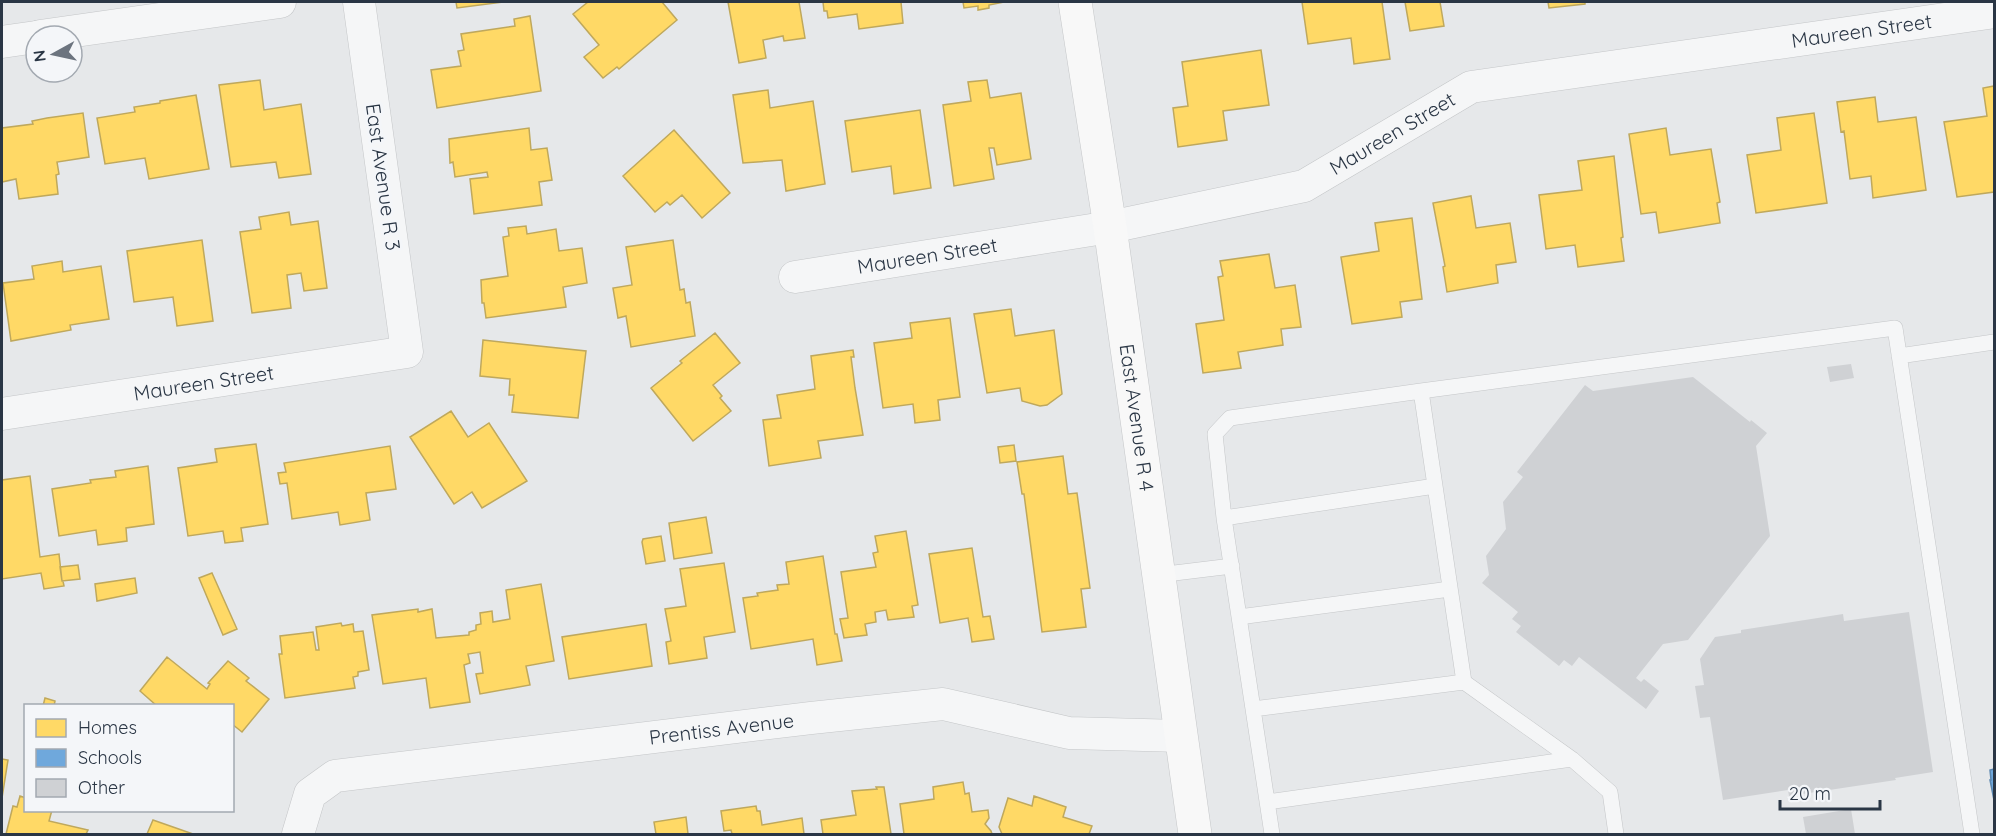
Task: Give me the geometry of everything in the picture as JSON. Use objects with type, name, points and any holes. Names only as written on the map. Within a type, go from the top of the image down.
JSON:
[{"type":"street","points":[[84,30],[280,2]]},
{"type":"street","name":"East Avenue R 3","points":[[359,2],[407,352]]},
{"type":"street","name":"East Avenue R 4","points":[[1075,2],[1110,228],[1196,834]]},
{"type":"street","name":"Maureen Street","points":[[795,277],[1110,228],[1304,186],[1471,87],[1995,12]]},
{"type":"street","points":[[2,42],[24,38]]},
{"type":"street","name":"Maureen Street","points":[[2,414],[407,352]]},
{"type":"street","name":"Prentiss Avenue","points":[[298,834],[310,794],[335,776],[811,718],[943,704],[1069,733],[1181,736]]},
{"type":"lane","points":[[1272,834],[1224,518],[1215,434],[1230,418],[1895,328],[1972,834]]},
{"type":"lane","points":[[1899,356],[1995,342]]},
{"type":"lane","points":[[1421,391],[1464,682]]},
{"type":"lane","points":[[1224,518],[1435,486]]},
{"type":"lane","points":[[1158,575],[1232,566]]},
{"type":"lane","points":[[1239,617],[1450,589]]},
{"type":"lane","points":[[1253,709],[1464,682],[1572,759],[1610,792],[1616,834]]},
{"type":"lane","points":[[1267,802],[1572,759]]},
{"type":"building: Homes","points":[[456,2],[503,2],[457,8]]},
{"type":"building: Homes","points":[[588,2],[662,2],[677,20],[619,69],[617,67],[603,78],[584,57],[599,45],[573,14]]},
{"type":"building: Homes","points":[[728,2],[799,2],[805,38],[784,41],[783,36],[763,40],[766,58],[739,63]]},
{"type":"building: Homes","points":[[823,2],[901,2],[903,23],[859,29],[857,14],[828,18]]},
{"type":"building: Homes","points":[[963,2],[1004,2],[978,10],[978,6],[964,8]]},
{"type":"building: Homes","points":[[1302,2],[1382,2],[1390,59],[1354,64],[1351,38],[1308,44]]},
{"type":"building: Homes","points":[[1405,2],[1440,2],[1444,26],[1410,31]]},
{"type":"building: Homes","points":[[1548,2],[1585,2],[1585,4],[1549,8]]},
{"type":"building: Homes","points":[[530,16],[541,91],[437,108],[431,70],[461,66],[458,51],[464,50],[461,34],[515,26],[514,19]]},
{"type":"building: Homes","points":[[1261,50],[1269,105],[1223,111],[1227,140],[1178,147],[1173,108],[1188,106],[1182,62]]},
{"type":"building: Homes","points":[[260,80],[264,110],[301,104],[311,174],[279,178],[276,162],[231,167],[219,85]]},
{"type":"building: Homes","points":[[987,80],[990,98],[1021,93],[1031,159],[997,165],[994,148],[989,148],[994,179],[954,186],[943,105],[971,101],[968,82]]},
{"type":"building: Homes","points":[[1994,86],[1994,192],[1957,197],[1944,122],[1987,116],[1983,88]]},
{"type":"building: Homes","points":[[768,90],[770,108],[813,101],[825,184],[786,191],[782,160],[743,163],[733,95]]},
{"type":"building: Homes","points":[[196,95],[209,169],[149,179],[145,158],[105,164],[97,118],[135,112],[134,107]]},
{"type":"building: Homes","points":[[1875,97],[1878,122],[1916,117],[1926,190],[1873,198],[1871,176],[1850,179],[1844,131],[1841,132],[1837,102]]},
{"type":"building: Homes","points":[[920,110],[931,188],[894,194],[891,166],[852,172],[845,121]]},
{"type":"building: Homes","points":[[83,113],[89,157],[57,162],[58,194],[19,199],[16,179],[2,182],[2,128]]},
{"type":"building: Homes","points":[[1814,113],[1827,203],[1756,213],[1747,155],[1781,150],[1777,118]]},
{"type":"building: Homes","points":[[529,128],[531,150],[547,148],[552,180],[539,182],[542,205],[474,214],[470,179],[488,177],[487,172],[455,177],[453,162],[450,163],[449,139]]},
{"type":"building: Homes","points":[[1666,128],[1670,155],[1711,149],[1720,202],[1717,203],[1720,223],[1659,233],[1656,212],[1641,214],[1629,134]]},
{"type":"building: Homes","points":[[674,130],[730,193],[702,218],[682,195],[670,205],[667,202],[655,212],[623,176]]},
{"type":"building: Homes","points":[[1614,156],[1624,261],[1578,267],[1575,245],[1546,249],[1539,195],[1582,190],[1578,161]]},
{"type":"building: Homes","points":[[1471,196],[1476,228],[1510,223],[1516,262],[1496,265],[1498,283],[1447,292],[1443,267],[1445,266],[1433,203]]},
{"type":"building: Homes","points":[[289,212],[291,225],[318,221],[327,288],[304,291],[301,273],[287,275],[291,308],[252,313],[240,232],[261,229],[259,217]]},
{"type":"building: Homes","points":[[1412,218],[1422,299],[1400,302],[1402,317],[1352,324],[1341,257],[1379,251],[1375,223]]},
{"type":"building: Homes","points":[[526,226],[527,234],[556,229],[559,251],[582,248],[587,283],[563,287],[566,307],[486,318],[484,303],[482,303],[481,280],[508,276],[503,237],[509,236],[508,228]]},
{"type":"building: Homes","points":[[202,240],[213,321],[177,326],[173,297],[134,302],[127,251]]},
{"type":"building: Homes","points":[[673,240],[680,290],[684,289],[686,303],[690,302],[695,336],[631,347],[626,316],[618,318],[613,288],[632,285],[626,247]]},
{"type":"building: Homes","points":[[1269,254],[1275,288],[1295,285],[1301,327],[1281,329],[1283,345],[1238,352],[1241,368],[1203,373],[1196,324],[1224,320],[1218,277],[1223,276],[1220,261]]},
{"type":"building: Homes","points":[[62,261],[63,272],[101,266],[109,319],[70,325],[71,330],[11,341],[3,283],[34,279],[32,266]]},
{"type":"building: Homes","points":[[1011,309],[1015,336],[1054,330],[1062,394],[1047,405],[1040,406],[1022,401],[1020,388],[987,393],[974,314]]},
{"type":"building: Homes","points":[[950,318],[960,397],[938,400],[940,420],[915,423],[913,404],[883,408],[874,343],[912,338],[910,323]]},
{"type":"building: Homes","points":[[715,333],[740,363],[713,385],[731,411],[693,441],[651,388]]},
{"type":"building: Homes","points":[[483,340],[586,351],[578,418],[512,412],[514,395],[509,395],[510,379],[480,376]]},
{"type":"building: Homes","points":[[853,350],[854,357],[851,357],[863,435],[818,441],[821,458],[769,466],[763,420],[781,418],[777,395],[815,389],[811,356]]},
{"type":"building: Homes","points":[[451,411],[468,437],[489,423],[527,481],[482,508],[472,492],[454,504],[410,437]]},
{"type":"building: Homes","points":[[256,444],[268,524],[241,528],[243,541],[225,543],[223,531],[188,536],[178,468],[217,462],[215,449]]},
{"type":"building: Homes","points":[[1014,445],[1016,461],[1000,463],[998,447]]},
{"type":"building: Homes","points":[[390,446],[396,489],[366,493],[370,520],[340,525],[338,512],[292,519],[287,483],[280,484],[278,473],[286,472],[284,463]]},
{"type":"building: Homes","points":[[1063,456],[1068,494],[1077,493],[1090,588],[1081,589],[1086,627],[1042,632],[1024,494],[1022,494],[1017,462]]},
{"type":"building: Homes","points":[[148,466],[154,524],[126,528],[127,541],[98,545],[96,530],[59,536],[52,489],[91,483],[90,480],[116,477],[115,471]]},
{"type":"building: Homes","points":[[30,476],[40,557],[59,554],[64,586],[44,589],[41,573],[2,579],[2,480]]},
{"type":"building: Homes","points":[[706,517],[712,553],[674,559],[669,523]]},
{"type":"building: Homes","points":[[906,531],[918,605],[912,606],[914,617],[888,620],[886,610],[875,612],[876,622],[865,624],[867,635],[844,638],[840,619],[848,618],[841,572],[876,567],[873,553],[878,552],[875,536]]},
{"type":"building: Homes","points":[[661,536],[665,561],[646,564],[643,539]]},
{"type":"building: Homes","points":[[972,548],[983,617],[990,616],[994,639],[972,642],[968,618],[940,623],[929,554]]},
{"type":"building: Homes","points":[[823,556],[835,634],[837,634],[842,661],[817,665],[813,639],[751,649],[743,598],[778,590],[777,585],[789,584],[786,562]]},
{"type":"building: Homes","points":[[724,563],[735,632],[704,637],[707,658],[669,664],[666,642],[671,641],[665,609],[686,606],[680,569]]},
{"type":"building: Homes","points":[[78,565],[80,579],[62,581],[60,567]]},
{"type":"building: Homes","points":[[212,573],[237,629],[223,635],[199,578]]},
{"type":"building: Homes","points":[[135,578],[137,593],[97,601],[95,584]]},
{"type":"building: Homes","points":[[541,584],[554,661],[526,666],[530,685],[480,694],[476,674],[483,673],[480,652],[468,654],[470,663],[464,665],[470,702],[430,708],[426,678],[383,684],[372,615],[432,609],[436,638],[469,635],[469,632],[476,630],[476,625],[481,624],[480,613],[492,611],[493,622],[510,619],[506,590]]},
{"type":"building: Homes","points":[[341,623],[342,626],[353,624],[354,632],[363,631],[369,670],[358,672],[358,676],[353,677],[355,688],[285,698],[279,654],[282,654],[280,636],[313,632],[316,650],[319,650],[316,627]]},
{"type":"building: Homes","points":[[646,624],[652,666],[569,679],[562,637]]},
{"type":"building: Homes","points":[[167,657],[207,689],[210,684],[208,683],[228,661],[249,678],[246,681],[269,699],[242,732],[234,726],[234,704],[155,704],[140,691]]},
{"type":"building: Homes","points":[[45,698],[55,701],[54,704],[44,704]]},
{"type":"building: Homes","points":[[2,759],[8,760],[2,798]]},
{"type":"building: Homes","points":[[963,782],[965,794],[969,793],[972,812],[988,810],[989,818],[985,824],[992,834],[904,834],[900,804],[934,799],[933,787]]},
{"type":"building: Homes","points":[[876,787],[884,787],[891,834],[823,834],[821,820],[856,815],[852,791],[877,789]]},
{"type":"building: Homes","points":[[20,796],[24,797],[24,812],[51,812],[49,821],[88,830],[86,834],[6,834],[13,806],[17,807]]},
{"type":"building: Homes","points":[[1034,796],[1066,807],[1063,817],[1092,826],[1089,834],[1002,834],[999,827],[1008,798],[1032,806]]},
{"type":"building: Homes","points":[[756,806],[757,811],[760,811],[762,825],[802,818],[804,834],[732,834],[731,830],[724,831],[721,811]]},
{"type":"building: Homes","points":[[686,817],[688,834],[656,834],[654,822]]},
{"type":"building: Homes","points":[[153,820],[193,834],[147,834]]},
{"type":"building: Schools","points":[[1994,769],[1994,800],[1990,770]]},
{"type":"building: Other","points":[[1851,364],[1854,378],[1830,382],[1827,367]]},
{"type":"building: Other","points":[[1693,377],[1767,433],[1756,446],[1770,536],[1688,640],[1663,644],[1636,678],[1641,682],[1644,679],[1659,691],[1646,709],[1579,657],[1572,666],[1564,660],[1559,666],[1516,632],[1521,626],[1512,619],[1518,612],[1482,583],[1489,575],[1486,556],[1506,529],[1503,502],[1523,477],[1517,472],[1585,385],[1593,391]]},
{"type":"building: Other","points":[[1909,612],[1933,772],[1895,778],[1896,780],[1789,796],[1788,790],[1723,800],[1710,717],[1700,718],[1695,686],[1704,685],[1700,659],[1715,637],[1741,633],[1741,630],[1843,614],[1844,621]]},
{"type":"building: Other","points":[[1851,809],[1855,834],[1806,834],[1803,817]]}]
